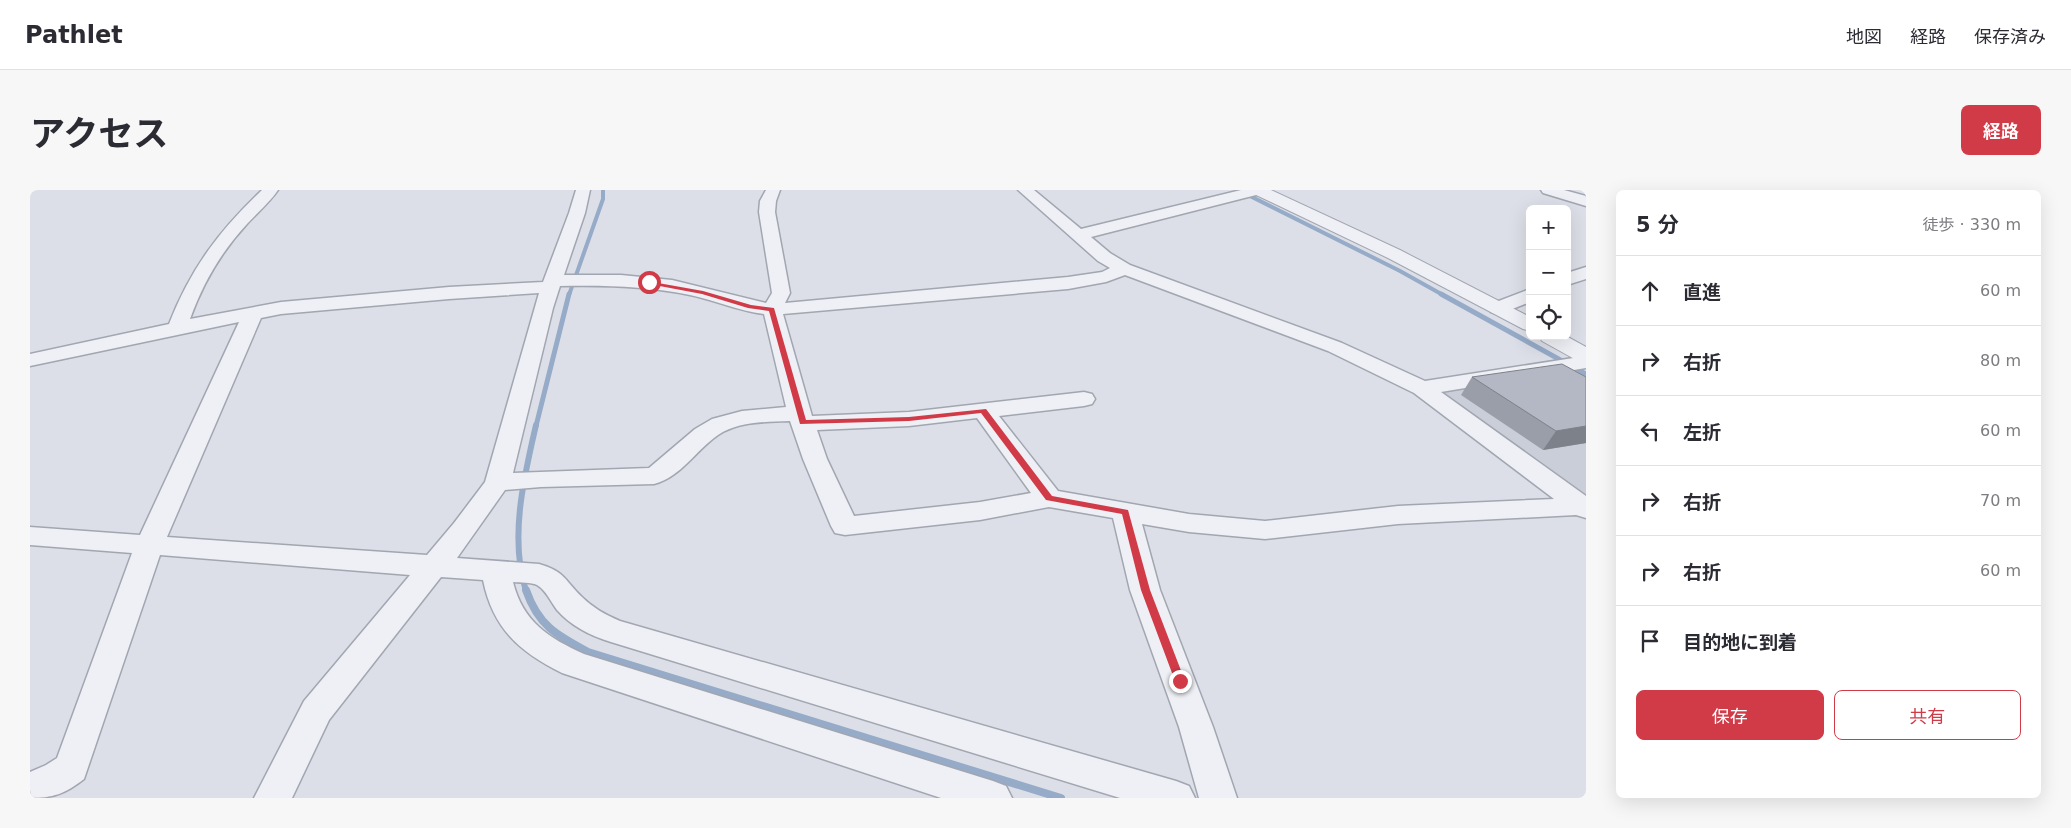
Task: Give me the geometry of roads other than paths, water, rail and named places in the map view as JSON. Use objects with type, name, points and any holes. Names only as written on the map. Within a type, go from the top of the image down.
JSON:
[{"type":"street","points":[[177,328],[195,283],[209,260],[239,222],[271,190]]},
{"type":"street","points":[[273,798],[316,711],[328,694],[502,483],[503,467],[583,190]]},
{"type":"street","points":[[773,190],[766,212],[781,293],[772,310],[801,418],[815,459],[845,526],[980,511],[1049,498],[1216,527],[1265,530],[1398,515],[1584,507]]},
{"type":"street","points":[[1025,190],[1104,257],[1124,269],[1335,347],[1422,388],[1584,507]]},
{"type":"street","points":[[1548,190],[1586,201]]},
{"type":"street","points":[[1079,235],[1251,192],[1394,254],[1526,323]]},
{"type":"street","points":[[30,360],[177,328],[281,308],[585,280],[618,280],[663,284],[709,294],[750,307],[772,310],[1068,283],[1106,277],[1124,269]]},
{"type":"street","points":[[1571,278],[1586,272]]},
{"type":"street","points":[[1498,308],[1526,297]]},
{"type":"street","points":[[30,789],[59,777],[71,768],[149,546],[253,313]]},
{"type":"street","points":[[1557,340],[1586,356]]},
{"type":"street","points":[[1422,388],[1586,362]]},
{"type":"street","points":[[502,483],[540,479],[654,476],[668,467],[711,429],[722,423],[734,420],[801,418],[909,419],[1084,400]]},
{"type":"street","points":[[983,410],[1049,498]]},
{"type":"street","points":[[1125,512],[1145,590],[1196,727],[1218,798]]},
{"type":"street","points":[[30,536],[501,570],[550,576],[570,604],[582,615],[611,630],[1176,798]]},
{"type":"street","points":[[501,570],[507,610],[519,628],[536,643],[574,664],[993,798]]},
{"type":"waterway","points":[[569,295],[603,199],[603,190]]},
{"type":"waterway","points":[[1238,190],[1400,271],[1443,295]]},
{"type":"waterway","points":[[536,426],[569,294]]},
{"type":"waterway","points":[[1441,294],[1586,374]]},
{"type":"waterway","points":[[526,591],[521,571],[519,550],[520,508],[536,425]]},
{"type":"waterway","points":[[526,590],[542,621],[557,634],[588,652],[1061,798]]}]
